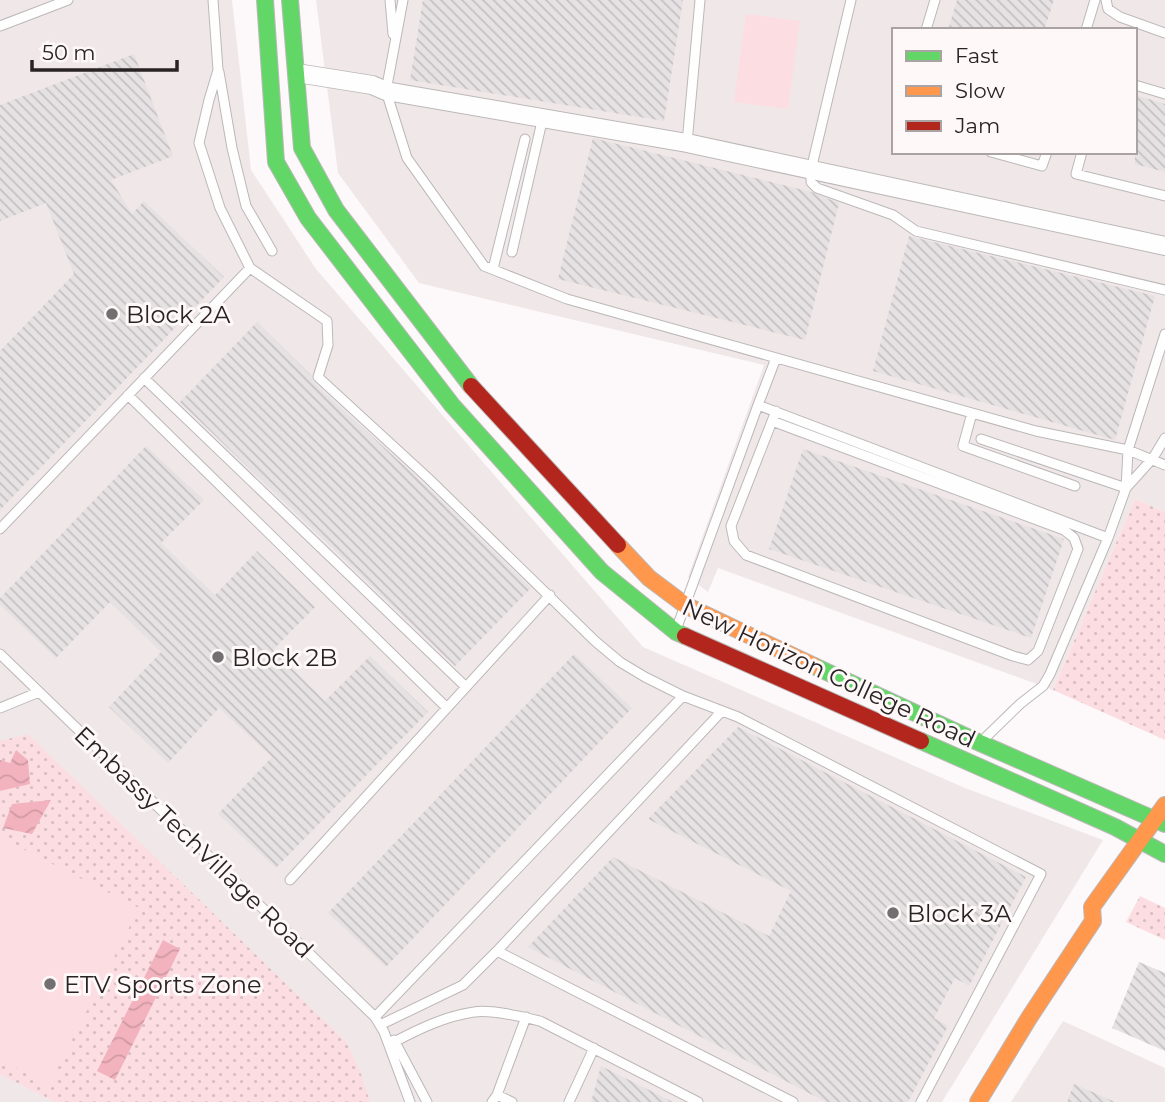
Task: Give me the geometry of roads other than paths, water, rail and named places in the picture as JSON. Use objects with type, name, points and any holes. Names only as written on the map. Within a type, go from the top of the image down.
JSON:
[{"type":"main road","name":"New Horizon College Road","points":[[265,0],[276,162],[308,218],[452,405],[602,572],[676,632],[1139,839],[1159,851]]},
{"type":"main road","name":"New Horizon College Road","points":[[290,0],[302,148],[336,210],[476,393],[649,578],[685,606],[980,743],[1161,816]]},
{"type":"main road","points":[[1093,921],[1092,907],[1139,839],[1161,816]]},
{"type":"main road","points":[[978,1102],[1093,921],[1105,916],[1159,851],[1165,832]]},
{"type":"street","points":[[297,73],[687,143],[1165,246]]},
{"type":"lane","points":[[0,26],[68,0]]},
{"type":"lane","points":[[213,0],[218,70],[232,148],[246,206],[272,251]]},
{"type":"lane","points":[[390,0],[393,33],[396,38]]},
{"type":"lane","points":[[403,0],[386,91],[407,158],[484,266],[566,299],[1036,431],[1128,450],[1165,465]]},
{"type":"lane","points":[[687,143],[700,0]]},
{"type":"lane","points":[[851,0],[811,170],[811,182],[817,188],[892,215],[916,231],[1165,290]]},
{"type":"lane","points":[[927,28],[935,0]]},
{"type":"lane","points":[[1087,28],[1095,0]]},
{"type":"lane","points":[[1106,0],[1108,9],[1120,17],[1165,33]]},
{"type":"lane","points":[[218,70],[208,100],[199,143],[220,208],[250,268],[327,321],[328,345],[318,377],[550,595],[595,641],[621,662],[683,696],[722,711],[1041,874],[921,1102]]},
{"type":"lane","points":[[1137,86],[1165,94]]},
{"type":"lane","points":[[512,252],[543,117]]},
{"type":"lane","points":[[493,270],[525,139]]},
{"type":"lane","points":[[998,154],[1042,166],[1046,154]]},
{"type":"lane","points":[[1081,154],[1076,174],[1165,196]]},
{"type":"lane","points":[[0,529],[250,268]]},
{"type":"lane","points":[[980,743],[1043,686],[1108,538],[1126,488],[1128,450],[1165,334]]},
{"type":"lane","points":[[676,632],[776,358]]},
{"type":"lane","points":[[144,378],[466,688]]},
{"type":"lane","points":[[128,395],[447,708]]},
{"type":"lane","points":[[758,405],[1108,538]]},
{"type":"lane","points":[[772,421],[1064,530],[1074,538],[1078,549],[1038,651],[1028,660],[1013,656],[746,555],[734,541],[731,526],[772,421],[776,411]]},
{"type":"lane","points":[[972,413],[963,446],[1075,486]]},
{"type":"lane","points":[[1126,488],[1153,458],[1165,438]]},
{"type":"lane","points":[[981,439],[1126,488]]},
{"type":"lane","points":[[290,880],[550,595]]},
{"type":"lane","name":"Embassy TechVillage Road","points":[[0,654],[396,1041],[427,1102]]},
{"type":"lane","points":[[0,708],[39,692]]},
{"type":"lane","points":[[380,1025],[683,696]]},
{"type":"lane","points":[[380,1025],[463,985],[722,711]]},
{"type":"lane","points":[[497,951],[793,1102]]},
{"type":"lane","points":[[396,1041],[429,1024],[476,1011],[526,1017],[540,1021],[698,1102]]},
{"type":"lane","points":[[512,1102],[494,1098],[526,1017]]},
{"type":"lane","name":"Embassy TechVillage Road","points":[[380,1025],[410,1102]]},
{"type":"lane","points":[[569,1102],[594,1048]]},
{"type":"water","points":[[16,750],[28,760],[30,784],[0,791],[0,760],[10,763]]},
{"type":"water","points":[[51,800],[32,834],[3,828],[12,804]]},
{"type":"water","points":[[163,940],[180,949],[115,1080],[97,1071]]},
{"type":"place","name":"Block 2A","points":[[112,314]]},
{"type":"place","name":"Block 2B","points":[[218,657]]},
{"type":"place","name":"Block 3A","points":[[893,913]]},
{"type":"place","name":"ETV Sports Zone","points":[[50,984]]}]
